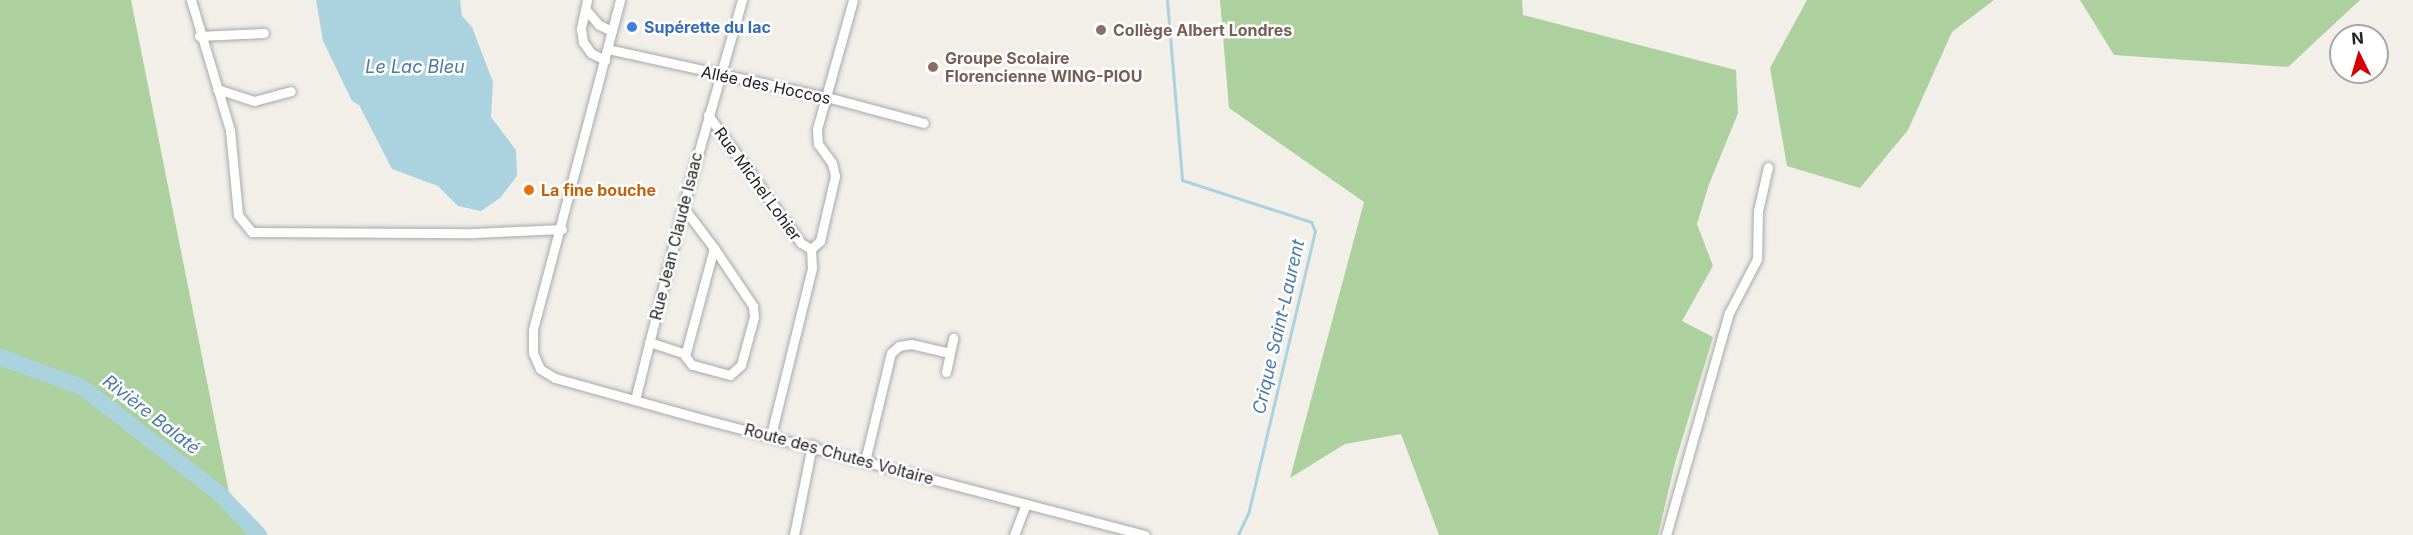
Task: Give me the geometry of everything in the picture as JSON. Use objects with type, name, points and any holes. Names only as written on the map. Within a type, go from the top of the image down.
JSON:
[{"type":"street","points":[[191,0],[199,36],[230,130],[238,214],[252,232],[561,229],[620,0]]},
{"type":"street","name":"Rue Jean Claude Isaac","points":[[635,400],[683,207],[708,115],[723,75],[742,0]]},
{"type":"street","points":[[771,435],[812,268],[811,249],[820,241],[835,176],[832,163],[817,141],[817,129],[853,0]]},
{"type":"street","points":[[586,5],[599,25],[612,31]]},
{"type":"street","points":[[586,5],[581,29],[583,42],[591,53],[605,60]]},
{"type":"street","points":[[199,36],[264,33]]},
{"type":"street","name":"Allée des Hoccos","points":[[608,49],[827,98],[924,123]]},
{"type":"street","points":[[217,89],[254,101],[291,91]]},
{"type":"street","name":"Rue Michel Lohier","points":[[708,115],[801,243],[811,249]]},
{"type":"street","points":[[1666,535],[1728,313],[1757,259],[1758,211],[1768,167]]},
{"type":"street","points":[[683,207],[714,248],[751,303],[754,317],[741,365],[733,374],[692,365],[686,354],[714,248]]},
{"type":"street","name":"Route des Chutes Voltaire","points":[[561,229],[533,330],[533,353],[538,366],[555,378],[1145,535]]},
{"type":"street","points":[[946,372],[953,338]]},
{"type":"street","points":[[649,342],[686,354]]},
{"type":"street","points":[[865,461],[891,354],[899,346],[911,344],[950,353]]},
{"type":"street","points":[[794,535],[813,445]]},
{"type":"street","points":[[1014,535],[1026,504]]},
{"type":"green space","points":[[0,0],[131,0],[232,507],[253,535],[0,535]]},
{"type":"green space","points":[[1220,0],[1522,0],[1523,15],[1736,70],[1738,113],[1708,187],[1697,224],[1713,266],[1682,321],[1713,337],[1675,463],[1658,535],[1439,535],[1401,434],[1345,444],[1290,478],[1364,202],[1229,108]]},
{"type":"green space","points":[[1807,0],[1994,0],[1952,32],[1908,130],[1860,188],[1787,166],[1770,68]]},
{"type":"green space","points":[[2080,0],[2360,0],[2334,24],[2329,24],[2329,29],[2288,67],[2114,55]]},
{"type":"water","name":"Le Lac Bleu","points":[[316,0],[460,0],[462,16],[472,27],[493,82],[491,117],[516,150],[517,176],[500,198],[481,211],[458,206],[438,186],[392,169],[359,105],[352,101],[323,41]]},
{"type":"waterway","name":"Crique Saint-Laurent","points":[[1167,0],[1182,180],[1311,222],[1315,231],[1249,511],[1238,535]]},
{"type":"waterway","name":"Rivière Balaté","points":[[0,357],[82,387],[220,494],[259,535]]},
{"type":"place","name":"Supérette du lac","points":[[632,27]]},
{"type":"place","name":"Collège Albert Londres","points":[[1101,30]]},
{"type":"place","name":"Groupe Scolaire Florencienne WING-PIOU","points":[[933,67]]},
{"type":"place","name":"La fine bouche","points":[[529,190]]}]
